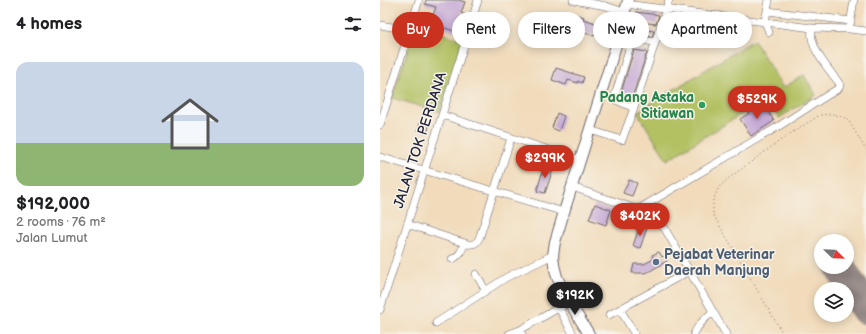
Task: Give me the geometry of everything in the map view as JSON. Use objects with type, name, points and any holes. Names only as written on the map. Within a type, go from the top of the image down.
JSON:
[{"type":"highway","points":[[624,12],[632,2]]},
{"type":"highway","points":[[629,12],[632,2]]},
{"type":"highway","points":[[589,334],[569,302],[557,277],[553,256],[555,242],[615,48]]},
{"type":"street","points":[[415,12],[419,0]]},
{"type":"street","name":"JALAN TOK PERDANA","points":[[380,310],[478,0]]},
{"type":"street","points":[[578,0],[595,2],[624,12]]},
{"type":"street","points":[[590,130],[622,140],[669,0]]},
{"type":"street","points":[[768,0],[765,22],[769,32]]},
{"type":"street","points":[[850,29],[851,0]]},
{"type":"street","points":[[632,2],[666,9],[692,12]]},
{"type":"street","points":[[767,11],[851,21]]},
{"type":"street","points":[[752,20],[812,28],[866,30]]},
{"type":"street","points":[[380,25],[392,27]]},
{"type":"street","points":[[637,210],[779,126],[839,88],[839,83],[813,44],[812,28]]},
{"type":"street","points":[[649,39],[656,39]]},
{"type":"street","points":[[380,126],[404,48]]},
{"type":"street","points":[[629,48],[614,99],[634,108]]},
{"type":"street","points":[[605,81],[618,84]]},
{"type":"street","points":[[442,115],[580,160]]},
{"type":"street","points":[[407,224],[465,244],[472,245],[477,242],[495,191],[511,138]]},
{"type":"street","points":[[380,157],[564,212]]},
{"type":"street","points":[[572,187],[625,205],[647,214],[656,220],[665,229],[726,334]]},
{"type":"street","points":[[452,259],[460,253],[465,244]]},
{"type":"street","points":[[436,323],[507,277],[553,256]]},
{"type":"street","points":[[476,274],[486,291]]},
{"type":"street","points":[[609,315],[682,276]]},
{"type":"street","points":[[509,334],[521,332],[569,302]]},
{"type":"street","points":[[559,308],[573,334]]},
{"type":"street","points":[[620,309],[634,333]]},
{"type":"street","points":[[694,334],[700,323],[713,312]]},
{"type":"path","points":[[783,334],[713,214],[714,200],[720,187],[729,178],[784,137],[820,115],[833,114],[847,118],[866,150]]},
{"type":"green space","points":[[444,34],[452,36],[452,48],[460,48],[440,112],[392,98],[408,48],[444,48]]},
{"type":"green space","name":"Padang Astaka Sitiawan","points":[[754,40],[783,88],[804,75],[816,95],[779,118],[766,99],[667,160],[637,112],[741,48],[752,48],[752,41]]},
{"type":"building","points":[[426,0],[459,0],[465,2],[461,12],[452,12],[452,30],[444,28],[444,12],[434,12],[436,7],[425,4]]},
{"type":"building","points":[[649,14],[657,15],[656,24],[649,23]]},
{"type":"building","points":[[585,20],[593,22],[593,35],[585,33]]},
{"type":"building","points":[[649,30],[654,31],[652,37],[649,37]]},
{"type":"building","points":[[634,50],[647,52],[631,101],[620,96]]},
{"type":"building","points":[[556,68],[584,77],[582,83],[568,80],[566,85],[552,80]]},
{"type":"building","points":[[764,104],[774,121],[751,136],[740,119]]},
{"type":"building","points":[[557,113],[564,116],[559,131],[552,128]]},
{"type":"building","points":[[421,120],[430,123],[427,133],[418,130]]},
{"type":"building","points":[[544,166],[553,169],[545,193],[537,191]]},
{"type":"building","points":[[629,180],[637,183],[632,196],[623,193]]},
{"type":"building","points":[[595,204],[611,210],[606,225],[589,219]]},
{"type":"building","points":[[640,225],[647,228],[640,248],[633,246]]},
{"type":"building","name":"Pejabat Veterinar Daerah Manjung","points":[[659,252],[667,261],[650,271],[644,273],[632,273],[634,264],[644,264],[654,259],[652,255]]},
{"type":"runway","points":[[844,274],[866,309]]},
{"type":"place","name":"Padang Astaka Sitiawan","points":[[702,105]]},
{"type":"place","name":"Pejabat Veterinar Daerah Manjung","points":[[656,262]]}]
